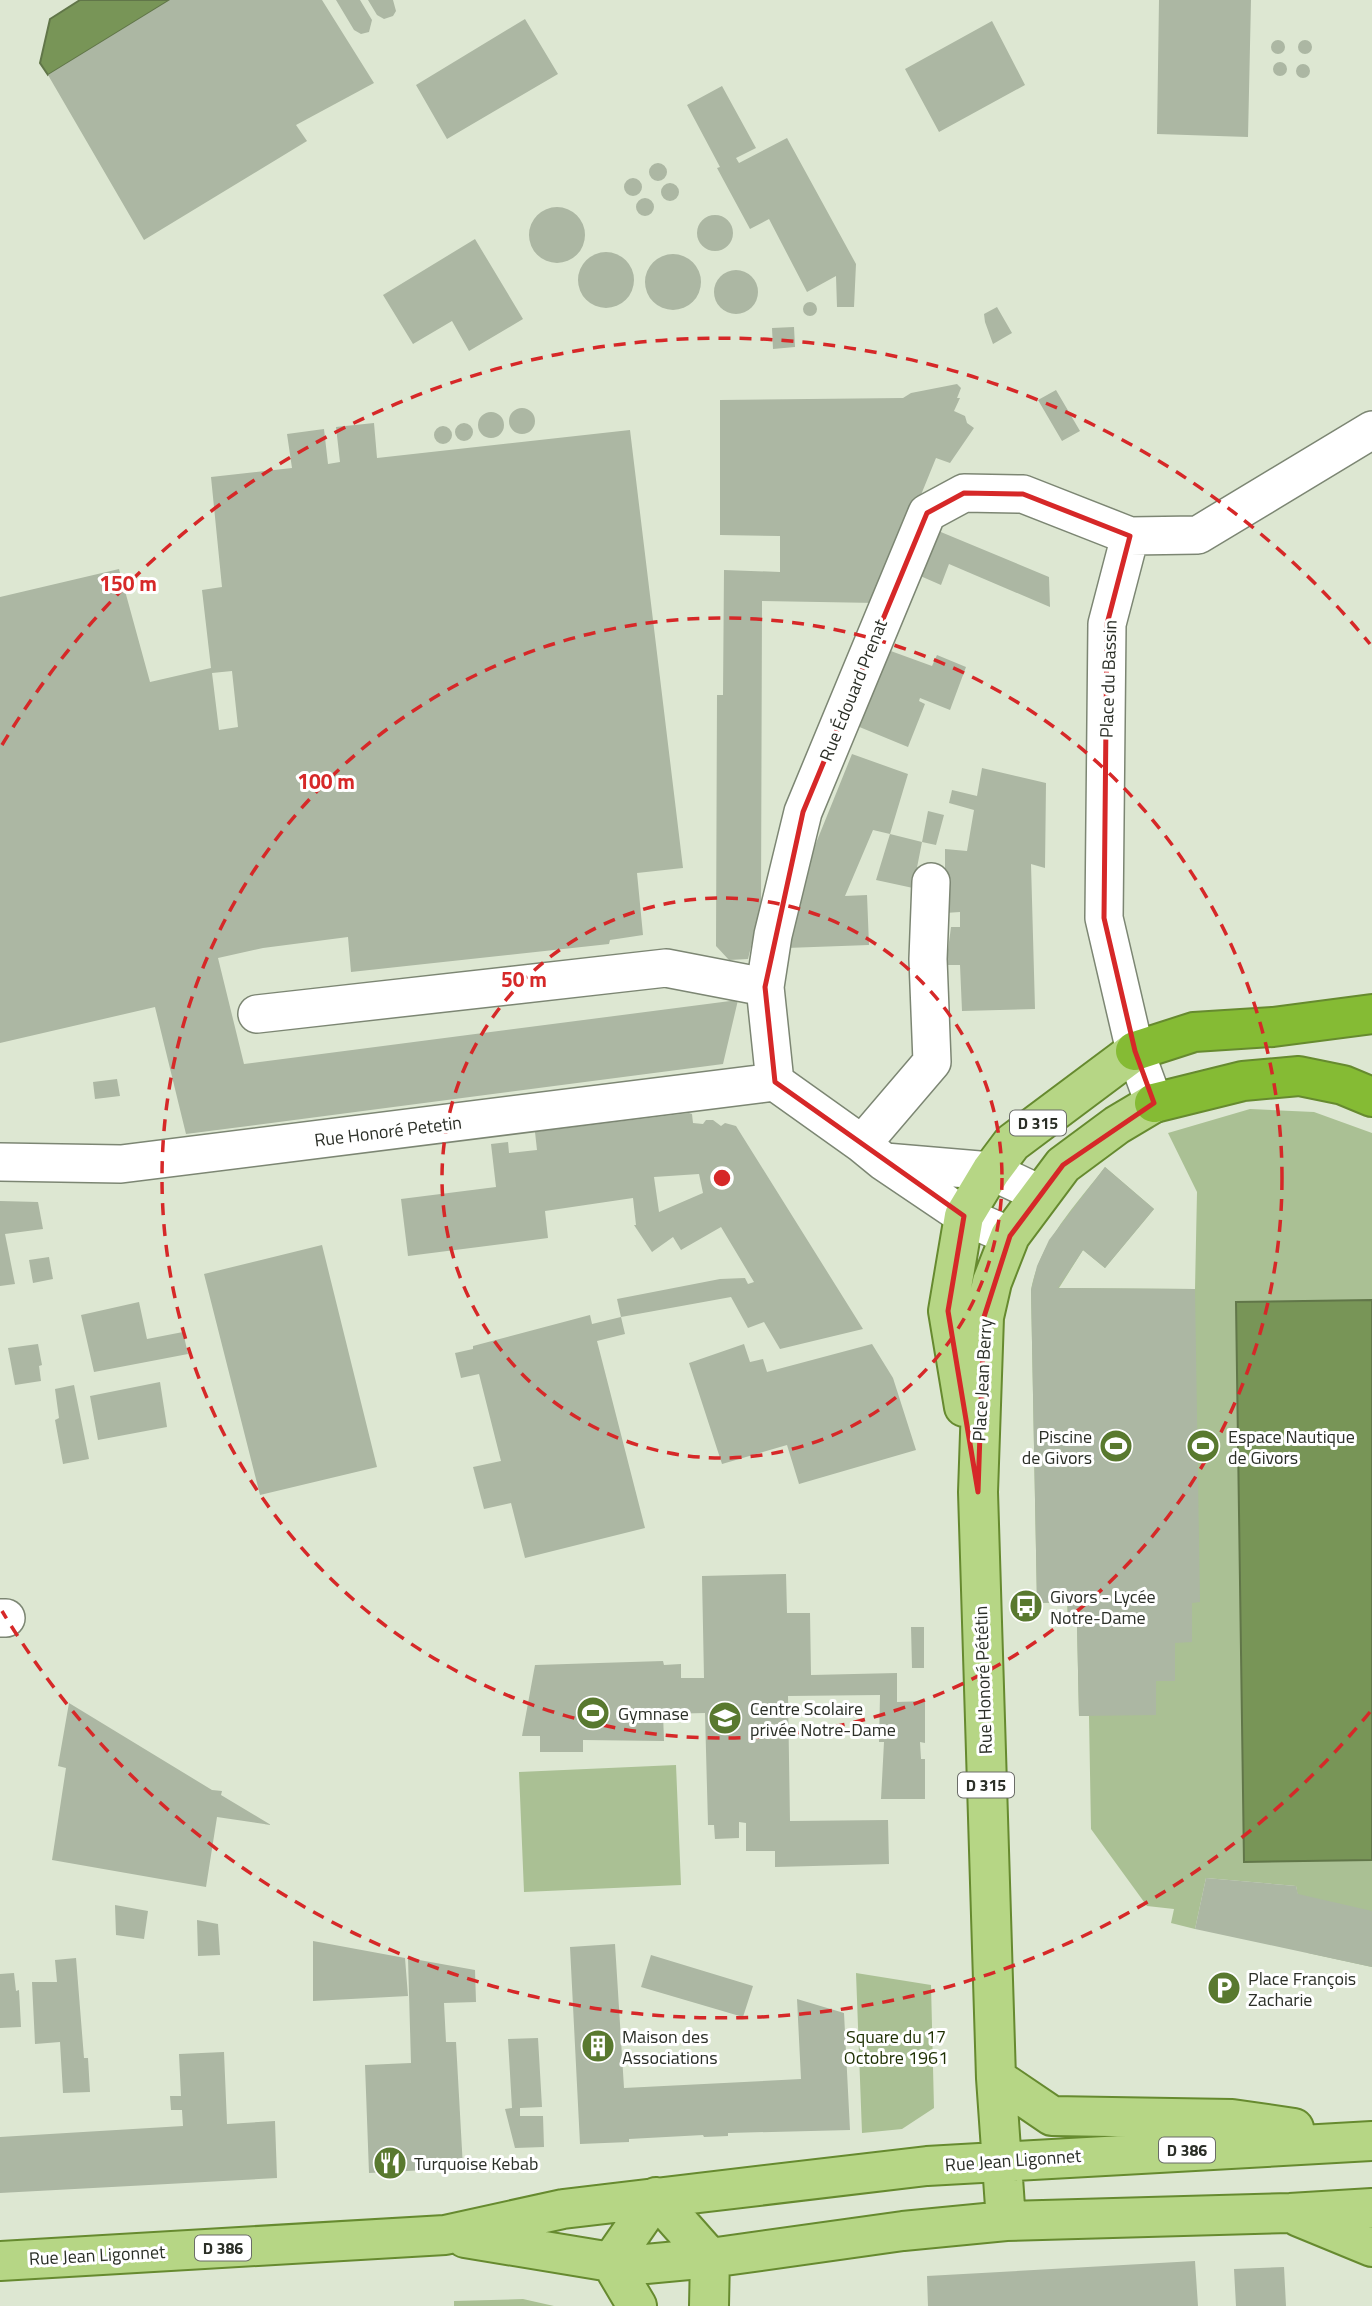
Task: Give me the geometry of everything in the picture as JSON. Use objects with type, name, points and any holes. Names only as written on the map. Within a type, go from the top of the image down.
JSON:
[{"type":"highway","points":[[1135,1051],[1194,1032],[1273,1027],[1372,1014]]},
{"type":"highway","points":[[1154,1103],[1243,1081],[1298,1076],[1343,1085],[1372,1097]]},
{"type":"main road","name":"Place Jean Berry","points":[[978,1492],[948,1311],[964,1216],[991,1171],[1012,1143],[1135,1051]]},
{"type":"main road","name":"Place Jean Berry","points":[[978,1492],[984,1317],[992,1282],[1010,1236],[1063,1166],[1117,1125],[1154,1103]]},
{"type":"main road","name":"Rue Honoré Pététin","points":[[978,1492],[996,2078],[1006,2221]]},
{"type":"main road","points":[[996,2078],[1052,2116],[1232,2119],[1372,2140]]},
{"type":"main road","name":"Rue Jean Ligonnet","points":[[0,2261],[445,2235],[563,2209],[927,2166],[1372,2140]]},
{"type":"main road","points":[[637,2306],[611,2262],[656,2197],[710,2258],[709,2306]]},
{"type":"main road","name":"Rue Jean Ligonnet","points":[[445,2235],[611,2262],[646,2264],[710,2258],[902,2231],[1006,2221],[1372,2208]]},
{"type":"main road","points":[[1290,2213],[1372,2247]]},
{"type":"street","points":[[1130,536],[1198,535],[1372,430]]},
{"type":"street","name":"Rue Édouard Prenat","points":[[775,1082],[765,987],[773,935],[803,812],[927,513],[964,493],[1023,494],[1130,536]]},
{"type":"street","name":"Place du Bassin","points":[[1130,536],[1107,624],[1104,918],[1135,1051]]},
{"type":"street","points":[[873,1153],[933,1062],[928,959],[931,881]]},
{"type":"street","points":[[257,1014],[666,968],[765,987]]},
{"type":"street","points":[[1135,1051],[1154,1103]]},
{"type":"street","points":[[775,1082],[964,1216],[1010,1236]]},
{"type":"street","name":"Rue Honoré Petetin","points":[[0,1162],[121,1164],[775,1082]]},
{"type":"street","points":[[873,1153],[991,1171],[1040,1194]]},
{"type":"highlighted area","points":[[964,493],[1023,494],[1130,536],[1107,624],[1104,918],[1135,1051],[1154,1103],[1063,1165],[1010,1236],[984,1317],[978,1492],[948,1311],[964,1216],[775,1082],[765,987],[803,812],[927,513]]},
{"type":"green space","name":"Espace Nautique de Givors","points":[[1250,1109],[1314,1112],[1372,1133],[1372,1967],[1308,1953],[1296,1886],[1206,1878],[1195,1929],[1171,1923],[1174,1909],[1147,1906],[1091,1829],[1089,1716],[1079,1716],[1077,1625],[1068,1625],[1067,1602],[1037,1603],[1031,1290],[1042,1255],[1060,1224],[1105,1167],[1154,1209],[1105,1268],[1083,1250],[1059,1288],[1195,1289],[1197,1192],[1168,1133]]},
{"type":"green space","points":[[676,1765],[681,1885],[524,1892],[519,1772]]},
{"type":"green space","name":"Square du 17 Octobre 1961","points":[[856,1973],[931,1985],[934,2108],[902,2129],[862,2133]]},
{"type":"green space","points":[[523,2299],[554,2306],[454,2306],[454,2301]]},
{"type":"shaded area","points":[[80,0],[170,0],[48,75],[40,63],[50,19]]},
{"type":"shaded area","points":[[1372,1300],[1372,1860],[1244,1862],[1236,1302]]},
{"type":"building","points":[[170,0],[322,0],[374,83],[296,125],[307,141],[144,240],[48,75]]},
{"type":"building","points":[[336,0],[360,0],[372,20],[369,32],[361,34],[354,30]]},
{"type":"building","points":[[368,0],[393,0],[396,11],[393,16],[384,19],[377,15]]},
{"type":"building","points":[[1159,0],[1251,0],[1248,137],[1157,134]]},
{"type":"building","points":[[525,19],[558,74],[447,139],[416,85]]},
{"type":"building","points":[[992,21],[1025,85],[939,132],[905,69]]},
{"type":"building","points":[[1275,40],[1281,40],[1285,47],[1281,54],[1275,54],[1271,50],[1271,44]]},
{"type":"building","points":[[1302,40],[1308,40],[1312,47],[1308,54],[1302,54],[1298,50],[1298,44]]},
{"type":"building","points":[[1280,62],[1285,64],[1285,74],[1280,76],[1275,74],[1273,69],[1275,64]]},
{"type":"building","points":[[1303,64],[1308,66],[1308,76],[1303,78],[1298,76],[1296,71],[1298,66]]},
{"type":"building","points":[[722,86],[756,148],[736,158],[739,163],[787,138],[856,264],[854,307],[837,307],[836,276],[807,292],[769,219],[750,229],[687,105]]},
{"type":"building","points":[[658,163],[664,166],[667,172],[664,178],[658,181],[652,178],[649,172],[652,166]]},
{"type":"building","points":[[633,178],[639,181],[642,187],[639,193],[633,196],[627,193],[624,187],[627,181]]},
{"type":"building","points":[[670,183],[678,188],[679,192],[674,200],[670,201],[662,196],[661,192],[666,184]]},
{"type":"building","points":[[645,198],[653,203],[654,207],[649,215],[645,216],[637,211],[636,207],[641,199]]},
{"type":"building","points":[[557,207],[568,209],[577,215],[583,224],[583,246],[577,255],[568,261],[557,263],[546,261],[537,255],[531,246],[529,235],[531,224],[537,215],[546,209]]},
{"type":"building","points":[[715,215],[727,221],[733,233],[727,245],[715,251],[703,245],[697,233],[703,221]]},
{"type":"building","points":[[475,239],[523,319],[469,351],[452,321],[413,344],[383,295]]},
{"type":"building","points":[[606,252],[617,254],[626,260],[632,269],[632,291],[626,300],[617,306],[606,308],[595,306],[586,300],[580,291],[578,280],[580,269],[586,260],[595,254]]},
{"type":"building","points":[[673,254],[684,256],[693,262],[699,271],[699,293],[693,302],[684,308],[673,310],[662,308],[653,302],[647,293],[645,282],[647,271],[653,262],[662,256]]},
{"type":"building","points":[[736,270],[745,271],[752,276],[757,283],[757,301],[752,308],[745,313],[736,314],[727,313],[720,308],[715,301],[714,292],[715,283],[720,276],[727,271]]},
{"type":"building","points":[[810,302],[815,304],[815,314],[810,316],[805,314],[803,309],[805,304]]},
{"type":"building","points":[[997,307],[1012,333],[993,344],[984,314]]},
{"type":"building","points":[[794,327],[795,347],[773,349],[772,328]]},
{"type":"building","points":[[957,384],[961,388],[957,398],[960,398],[954,411],[965,416],[967,423],[974,428],[950,463],[936,458],[877,603],[762,601],[761,906],[748,959],[729,960],[716,946],[717,695],[723,695],[724,570],[780,572],[780,536],[720,535],[720,400],[903,398],[911,393]]},
{"type":"building","points":[[1056,390],[1080,431],[1062,441],[1038,400]]},
{"type":"building","points":[[522,408],[531,412],[535,421],[531,430],[522,434],[513,430],[509,421],[513,412]]},
{"type":"building","points":[[491,412],[500,416],[504,425],[500,434],[491,438],[482,434],[478,425],[482,416]]},
{"type":"building","points":[[374,423],[377,458],[630,430],[683,868],[637,873],[643,935],[610,940],[609,944],[351,972],[348,937],[263,948],[218,958],[244,1064],[738,1000],[723,1064],[186,1134],[155,1007],[0,1043],[0,597],[119,569],[150,682],[211,668],[202,590],[222,587],[211,477],[292,468],[287,434],[324,429],[328,464],[340,462],[336,427]],"holes":[[[232,671],[238,727],[219,730],[212,673]]]},
{"type":"building","points":[[464,423],[470,426],[473,432],[470,438],[464,441],[458,438],[455,432],[458,426]]},
{"type":"building","points":[[443,426],[449,429],[452,435],[449,441],[443,444],[437,441],[434,435],[437,429]]},
{"type":"building","points":[[936,530],[1049,577],[1050,607],[949,564],[941,585],[918,575]]},
{"type":"building","points":[[888,650],[932,666],[937,655],[966,667],[950,710],[920,698],[919,701],[925,704],[908,747],[857,726]]},
{"type":"building","points":[[852,754],[908,774],[890,834],[873,830],[845,896],[867,895],[869,945],[786,948],[793,900]]},
{"type":"building","points":[[982,768],[1046,783],[1045,868],[1031,864],[1035,1009],[962,1011],[960,965],[946,965],[951,927],[960,927],[960,912],[945,913],[945,849],[967,851],[974,810],[949,803],[952,790],[977,796]]},
{"type":"building","points":[[928,811],[944,815],[936,845],[922,842]]},
{"type":"building","points":[[890,834],[922,842],[913,888],[876,880]]},
{"type":"building","points":[[117,1079],[120,1096],[95,1099],[93,1082]]},
{"type":"building","points":[[689,1113],[692,1114],[693,1123],[703,1124],[706,1120],[713,1120],[721,1126],[725,1123],[736,1126],[863,1329],[780,1349],[764,1322],[748,1328],[731,1297],[621,1317],[617,1299],[720,1279],[745,1278],[748,1284],[754,1282],[721,1227],[681,1250],[673,1237],[652,1252],[634,1225],[633,1198],[545,1211],[548,1238],[408,1256],[401,1199],[496,1187],[491,1144],[508,1142],[509,1153],[537,1150],[535,1132]],"holes":[[[699,1174],[703,1193],[659,1212],[654,1177]]]},
{"type":"building","name":"Piscine de Givors","points":[[1105,1167],[1154,1209],[1105,1268],[1083,1250],[1058,1288],[1195,1289],[1200,1602],[1192,1603],[1192,1642],[1175,1643],[1175,1681],[1156,1681],[1156,1715],[1079,1716],[1077,1625],[1068,1625],[1068,1602],[1037,1603],[1031,1290],[1037,1266],[1049,1240]]},
{"type":"building","points":[[0,1201],[38,1202],[43,1229],[5,1234],[15,1284],[0,1286]]},
{"type":"building","points":[[322,1245],[377,1467],[260,1495],[204,1274]]},
{"type":"building","points":[[49,1257],[53,1279],[33,1283],[29,1260]]},
{"type":"building","points":[[139,1302],[147,1339],[183,1332],[188,1354],[94,1372],[81,1315]]},
{"type":"building","points":[[590,1315],[592,1324],[621,1317],[625,1334],[597,1341],[645,1528],[525,1558],[511,1503],[484,1509],[473,1467],[501,1461],[479,1374],[461,1378],[455,1353]]},
{"type":"building","points":[[38,1344],[42,1365],[39,1366],[41,1381],[15,1385],[8,1348]]},
{"type":"building","points":[[744,1344],[750,1362],[763,1359],[767,1372],[872,1344],[893,1378],[916,1450],[799,1484],[787,1445],[722,1464],[689,1363]]},
{"type":"building","points":[[160,1382],[167,1427],[98,1440],[90,1396]]},
{"type":"building","points":[[74,1385],[89,1459],[63,1464],[55,1420],[59,1418],[55,1389]]},
{"type":"building","points":[[786,1574],[787,1613],[810,1613],[811,1675],[897,1673],[897,1702],[925,1701],[925,1743],[920,1742],[921,1759],[925,1759],[925,1799],[881,1799],[884,1742],[879,1742],[880,1695],[788,1696],[790,1821],[888,1820],[889,1864],[775,1867],[775,1851],[746,1851],[746,1823],[739,1822],[739,1838],[715,1839],[714,1825],[708,1825],[705,1713],[663,1714],[664,1741],[583,1740],[583,1752],[540,1752],[540,1736],[522,1736],[535,1665],[663,1661],[664,1665],[681,1664],[681,1678],[704,1678],[702,1576]]},
{"type":"building","points":[[911,1627],[924,1627],[924,1668],[912,1668]]},
{"type":"building","points":[[69,1703],[212,1790],[222,1791],[221,1795],[271,1825],[217,1817],[206,1887],[52,1860],[66,1768],[58,1766]]},
{"type":"building","points":[[1206,1878],[1296,1886],[1298,1894],[1372,1911],[1372,1967],[1195,1929]]},
{"type":"building","points":[[115,1905],[148,1911],[144,1939],[116,1935]]},
{"type":"building","points":[[197,1920],[218,1924],[220,1955],[198,1956]]},
{"type":"building","points":[[313,1941],[405,1958],[408,1996],[313,2001]]},
{"type":"building","name":"Maison des Associations","points":[[615,1944],[624,2088],[801,2079],[797,1999],[844,2013],[850,2130],[728,2133],[728,2136],[629,2139],[629,2142],[580,2144],[570,1947]]},
{"type":"building","points":[[651,1955],[753,1986],[743,2017],[641,1987]]},
{"type":"building","points":[[76,1958],[84,2058],[88,2058],[90,2092],[63,2093],[60,2042],[35,2044],[32,1982],[57,1982],[55,1960]]},
{"type":"building","points":[[408,1958],[475,1970],[476,2002],[444,2003],[446,2042],[456,2042],[463,2168],[369,2173],[365,2065],[411,2063]]},
{"type":"building","points":[[14,1973],[16,1991],[19,1990],[21,2027],[0,2028],[0,1974]]},
{"type":"building","points":[[538,2038],[542,2107],[520,2108],[520,2116],[543,2116],[544,2147],[515,2148],[505,2109],[512,2108],[508,2039]]},
{"type":"building","points":[[224,2052],[227,2124],[275,2121],[277,2178],[0,2193],[0,2137],[183,2126],[182,2110],[171,2110],[170,2096],[181,2096],[179,2054]]},
{"type":"building","points":[[1195,2261],[1198,2306],[928,2306],[927,2276]]},
{"type":"building","points":[[1284,2267],[1286,2306],[1236,2306],[1234,2269]]},
{"type":"place","name":"Piscine de Givors","points":[[1116,1446]]},
{"type":"place","name":"Espace Nautique de Givors","points":[[1203,1446]]},
{"type":"place","name":"Givors - Lycée Notre-Dame","points":[[1026,1606]]},
{"type":"place","name":"Gymnase","points":[[593,1713]]},
{"type":"place","name":"Centre Scolaire privée Notre-Dame","points":[[725,1718]]},
{"type":"place","name":"Place François Zacharie","points":[[1224,1988]]},
{"type":"place","name":"Maison des Associations","points":[[598,2046]]},
{"type":"place","name":"Turquoise Kebab","points":[[390,2163]]}]
